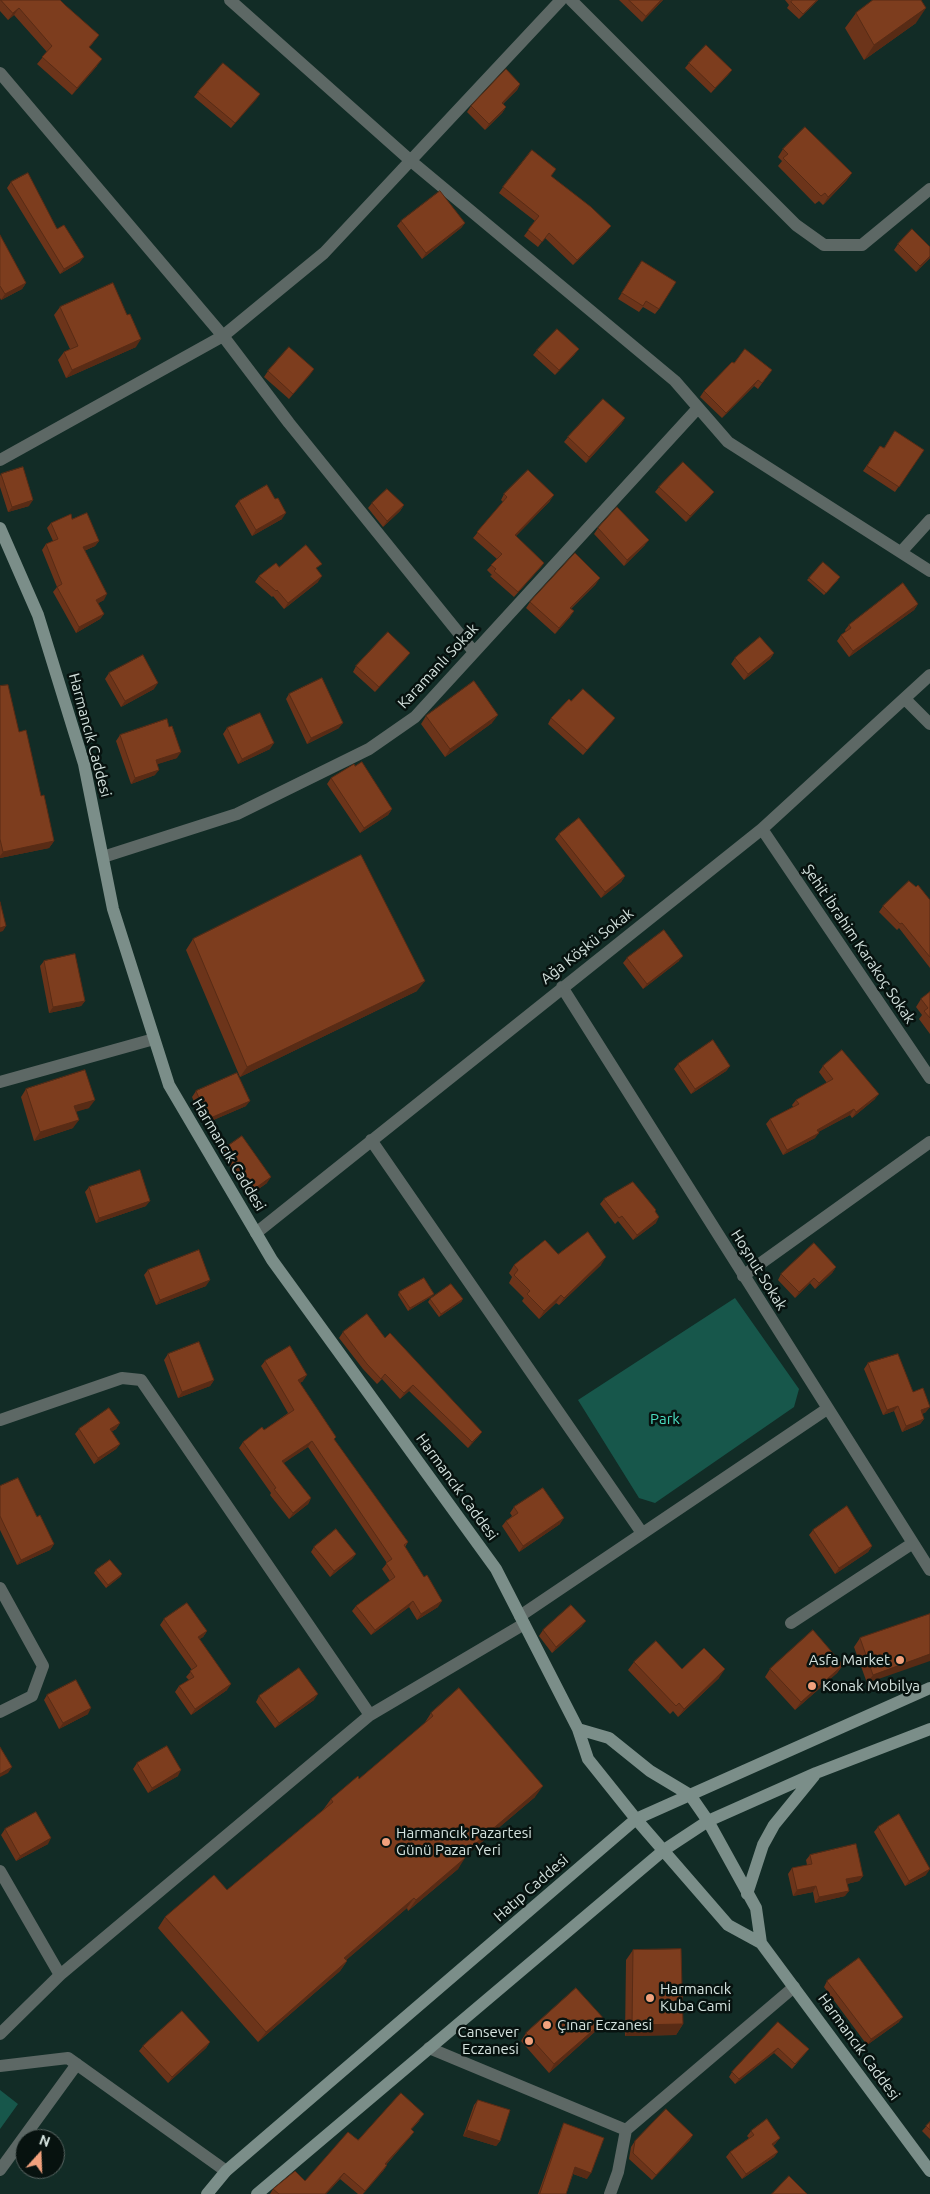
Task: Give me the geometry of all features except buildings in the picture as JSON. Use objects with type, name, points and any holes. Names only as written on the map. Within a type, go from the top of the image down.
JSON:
[{"type":"street","points":[[230,0],[411,161],[675,381],[728,442],[930,571]]},
{"type":"street","points":[[0,460],[223,336],[324,253],[560,0]]},
{"type":"street","points":[[571,0],[796,225],[824,245],[862,245],[930,190]]},
{"type":"street","points":[[0,74],[223,336],[289,423],[474,652]]},
{"type":"street","name":"Karamanlı Sokak","points":[[103,857],[238,814],[369,749],[415,717],[698,408]]},
{"type":"street","points":[[901,552],[930,520]]},
{"type":"street","name":"Harmancık Caddesi","points":[[0,528],[38,615],[84,764],[114,909],[169,1085],[272,1260],[496,1569],[578,1729],[588,1759],[636,1820],[728,1925],[760,1943],[930,2171]]},
{"type":"street","name":"Ağa Köşkü Sokak","points":[[256,1233],[762,829],[930,675]]},
{"type":"street","points":[[905,699],[930,724]]},
{"type":"street","name":"Şehit İbrahim Karakoç Sokak","points":[[762,829],[930,1078]]},
{"type":"street","name":"Hoşnut Sokak","points":[[562,987],[930,1570]]},
{"type":"street","points":[[0,1082],[154,1039]]},
{"type":"street","points":[[371,1140],[642,1533]]},
{"type":"street","points":[[744,1276],[930,1142]]},
{"type":"street","points":[[0,1420],[122,1378],[141,1380],[370,1715]]},
{"type":"street","points":[[0,2034],[60,1975],[370,1715],[522,1620],[642,1533],[827,1409]]},
{"type":"street","points":[[791,1623],[913,1543]]},
{"type":"street","points":[[0,1588],[43,1666],[32,1696],[0,1712]]},
{"type":"street","name":"Hatıp Caddesi","points":[[207,2194],[226,2171],[636,1820],[930,1688]]},
{"type":"street","points":[[578,1729],[609,1738],[650,1771],[690,1795],[708,1821],[756,1908],[760,1943]]},
{"type":"street","points":[[257,2194],[664,1850],[708,1821],[816,1773],[930,1729]]},
{"type":"street","points":[[747,1894],[763,1844],[774,1825],[816,1773]]},
{"type":"street","points":[[0,1871],[60,1975]]},
{"type":"street","points":[[610,2194],[618,2172],[626,2130],[794,1987]]},
{"type":"street","points":[[429,2048],[626,2130]]},
{"type":"street","points":[[0,2066],[68,2058],[226,2171]]},
{"type":"street","points":[[0,2170],[78,2064]]},
{"type":"green space","name":"Park","points":[[735,1298],[799,1389],[794,1407],[655,1503],[639,1498],[578,1400]]},
{"type":"green space","points":[[0,2090],[18,2104],[0,2129]]},
{"type":"place","name":"Asfa Market","points":[[900,1660]]},
{"type":"place","name":"Konak Mobilya","points":[[812,1686]]},
{"type":"place","name":"Harmancık Pazartesi Günü Pazar Yeri","points":[[386,1842]]},
{"type":"place","name":"Harmancık Kuba Cami","points":[[650,1998]]},
{"type":"place","name":"Çınar Eczanesi","points":[[547,2025]]},
{"type":"place","name":"Cansever Eczanesi","points":[[529,2041]]}]
